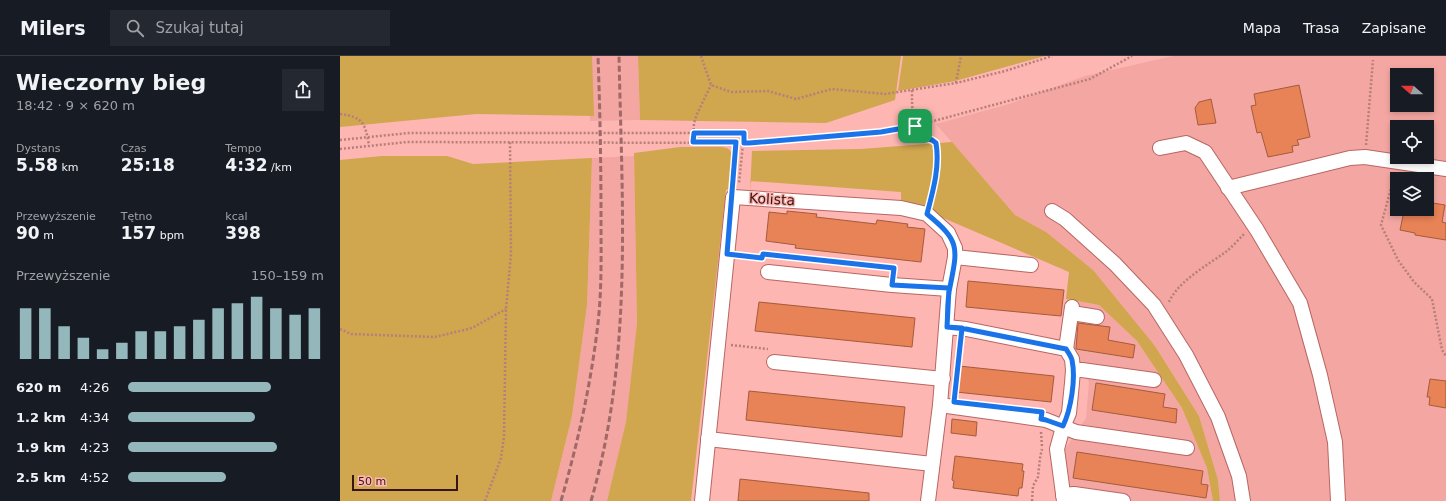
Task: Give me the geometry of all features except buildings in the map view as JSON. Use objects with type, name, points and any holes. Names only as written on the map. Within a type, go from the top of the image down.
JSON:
[{"type":"street","points":[[1160,148],[1186,143],[1205,152],[1254,225],[1300,303],[1320,375],[1335,442],[1338,501]]},
{"type":"street","points":[[1228,188],[1350,158],[1365,157],[1390,161]]},
{"type":"street","points":[[1412,164],[1446,169]]},
{"type":"street","name":"Kolista","points":[[702,501],[727,254],[735,197],[901,208],[927,214],[948,233],[955,248],[956,257],[949,288],[943,379],[928,501]]},
{"type":"street","points":[[1052,211],[1066,219],[1115,264],[1162,316],[1186,355],[1218,417],[1239,476],[1243,501]]},
{"type":"street","points":[[956,257],[1031,265]]},
{"type":"street","points":[[768,272],[892,285],[949,288]]},
{"type":"street","points":[[1097,317],[1072,310],[1066,349],[1072,359],[1073,370],[1069,413],[1063,426],[1057,449],[1063,498],[1074,494],[1123,501]]},
{"type":"street","points":[[947,327],[966,329],[1066,349]]},
{"type":"street","points":[[774,362],[943,379]]},
{"type":"street","points":[[1073,370],[1154,380]]},
{"type":"street","points":[[940,405],[1041,419],[1076,432],[1187,448]]},
{"type":"street","points":[[708,439],[932,464]]},
{"type":"path","points":[[693,142],[694,123],[711,85],[701,56]]},
{"type":"path","points":[[956,83],[962,56]]},
{"type":"path","points":[[711,85],[731,92],[768,91],[796,99],[832,89],[885,94],[956,83],[1005,72],[1052,56]]},
{"type":"path","points":[[744,143],[881,132],[915,126],[1090,79],[1132,56]]},
{"type":"path","points":[[1365,157],[1373,60]]},
{"type":"path","points":[[912,90],[912,112],[919,136],[932,140],[936,143],[938,153],[937,173],[927,214]]},
{"type":"path","points":[[340,114],[353,116],[361,121],[365,127],[368,145]]},
{"type":"path","points":[[340,140],[367,136],[409,133],[744,133],[744,143],[735,197]]},
{"type":"path","points":[[340,149],[407,142],[736,142],[732,190],[735,197]]},
{"type":"path","points":[[485,501],[501,458],[504,437],[506,309],[511,254],[510,142]]},
{"type":"path","points":[[1398,164],[1380,225],[1398,260],[1414,282],[1432,299],[1442,350],[1446,356]]},
{"type":"path","points":[[1162,316],[1170,297],[1188,278],[1228,249],[1254,225]]},
{"type":"path","points":[[727,254],[762,258],[763,254],[894,268],[892,285]]},
{"type":"path","points":[[340,329],[351,334],[435,337],[472,328],[506,309]]},
{"type":"path","points":[[1032,501],[1033,486],[1038,477],[1042,448],[1041,419]]},
{"type":"path","points":[[1042,448],[1044,455]]},
{"type":"shaded area","points":[[340,56],[592,56],[594,116],[476,114],[340,127]]},
{"type":"shaded area","points":[[588,56],[638,56],[640,120],[590,121]]},
{"type":"shaded area","points":[[638,56],[901,56],[895,100],[826,123],[640,120]]},
{"type":"shaded area","points":[[903,56],[1045,56],[955,81],[898,91]]},
{"type":"shaded area","points":[[1173,56],[1446,56],[1446,501],[1220,501],[1218,480],[1199,416],[1155,346],[1046,232],[1015,215],[936,124],[1009,104],[1085,76]]},
{"type":"shaded area","points":[[952,142],[1015,215],[1046,232],[1093,270],[1155,346],[1199,416],[1218,480],[1220,501],[1213,501],[1207,468],[1182,408],[1137,341],[1099,305],[1066,299],[1069,272],[927,211],[901,203],[901,192],[751,181],[752,151],[861,149]]},
{"type":"shaded area","points":[[680,147],[722,147],[729,149],[732,156],[729,189],[726,190],[691,501],[607,501],[626,422],[637,323],[634,153]]},
{"type":"shaded area","points":[[382,156],[447,156],[473,164],[592,158],[587,305],[572,416],[551,501],[340,501],[340,160]]},
{"type":"shaded area","points":[[634,156],[637,323],[626,423],[607,501],[551,501],[572,416],[587,305],[592,158]]},
{"type":"shaded area","points":[[1075,301],[1099,305],[1137,341],[1182,408],[1207,468],[1213,501],[1070,501],[1063,452],[1086,418],[1089,382],[1071,349]]},
{"type":"railway","points":[[561,501],[588,391],[599,310],[601,270],[601,197],[598,56]]},
{"type":"railway","points":[[591,501],[604,447],[614,392],[619,336],[623,224],[619,56]]},
{"type":"route","points":[[915,126],[881,132],[749,143],[744,143],[744,133],[694,133],[693,142],[736,142],[732,190],[733,197],[727,254],[762,258],[763,254],[894,268],[892,285],[949,288],[947,327],[966,329],[1066,349],[1072,359],[1073,370],[1069,413],[1063,426],[1041,419],[1042,412],[954,402],[960,337],[962,328],[947,327],[949,288],[956,257],[955,248],[948,233],[927,214],[937,173],[938,153],[936,143],[932,140],[919,136],[915,126]]}]
